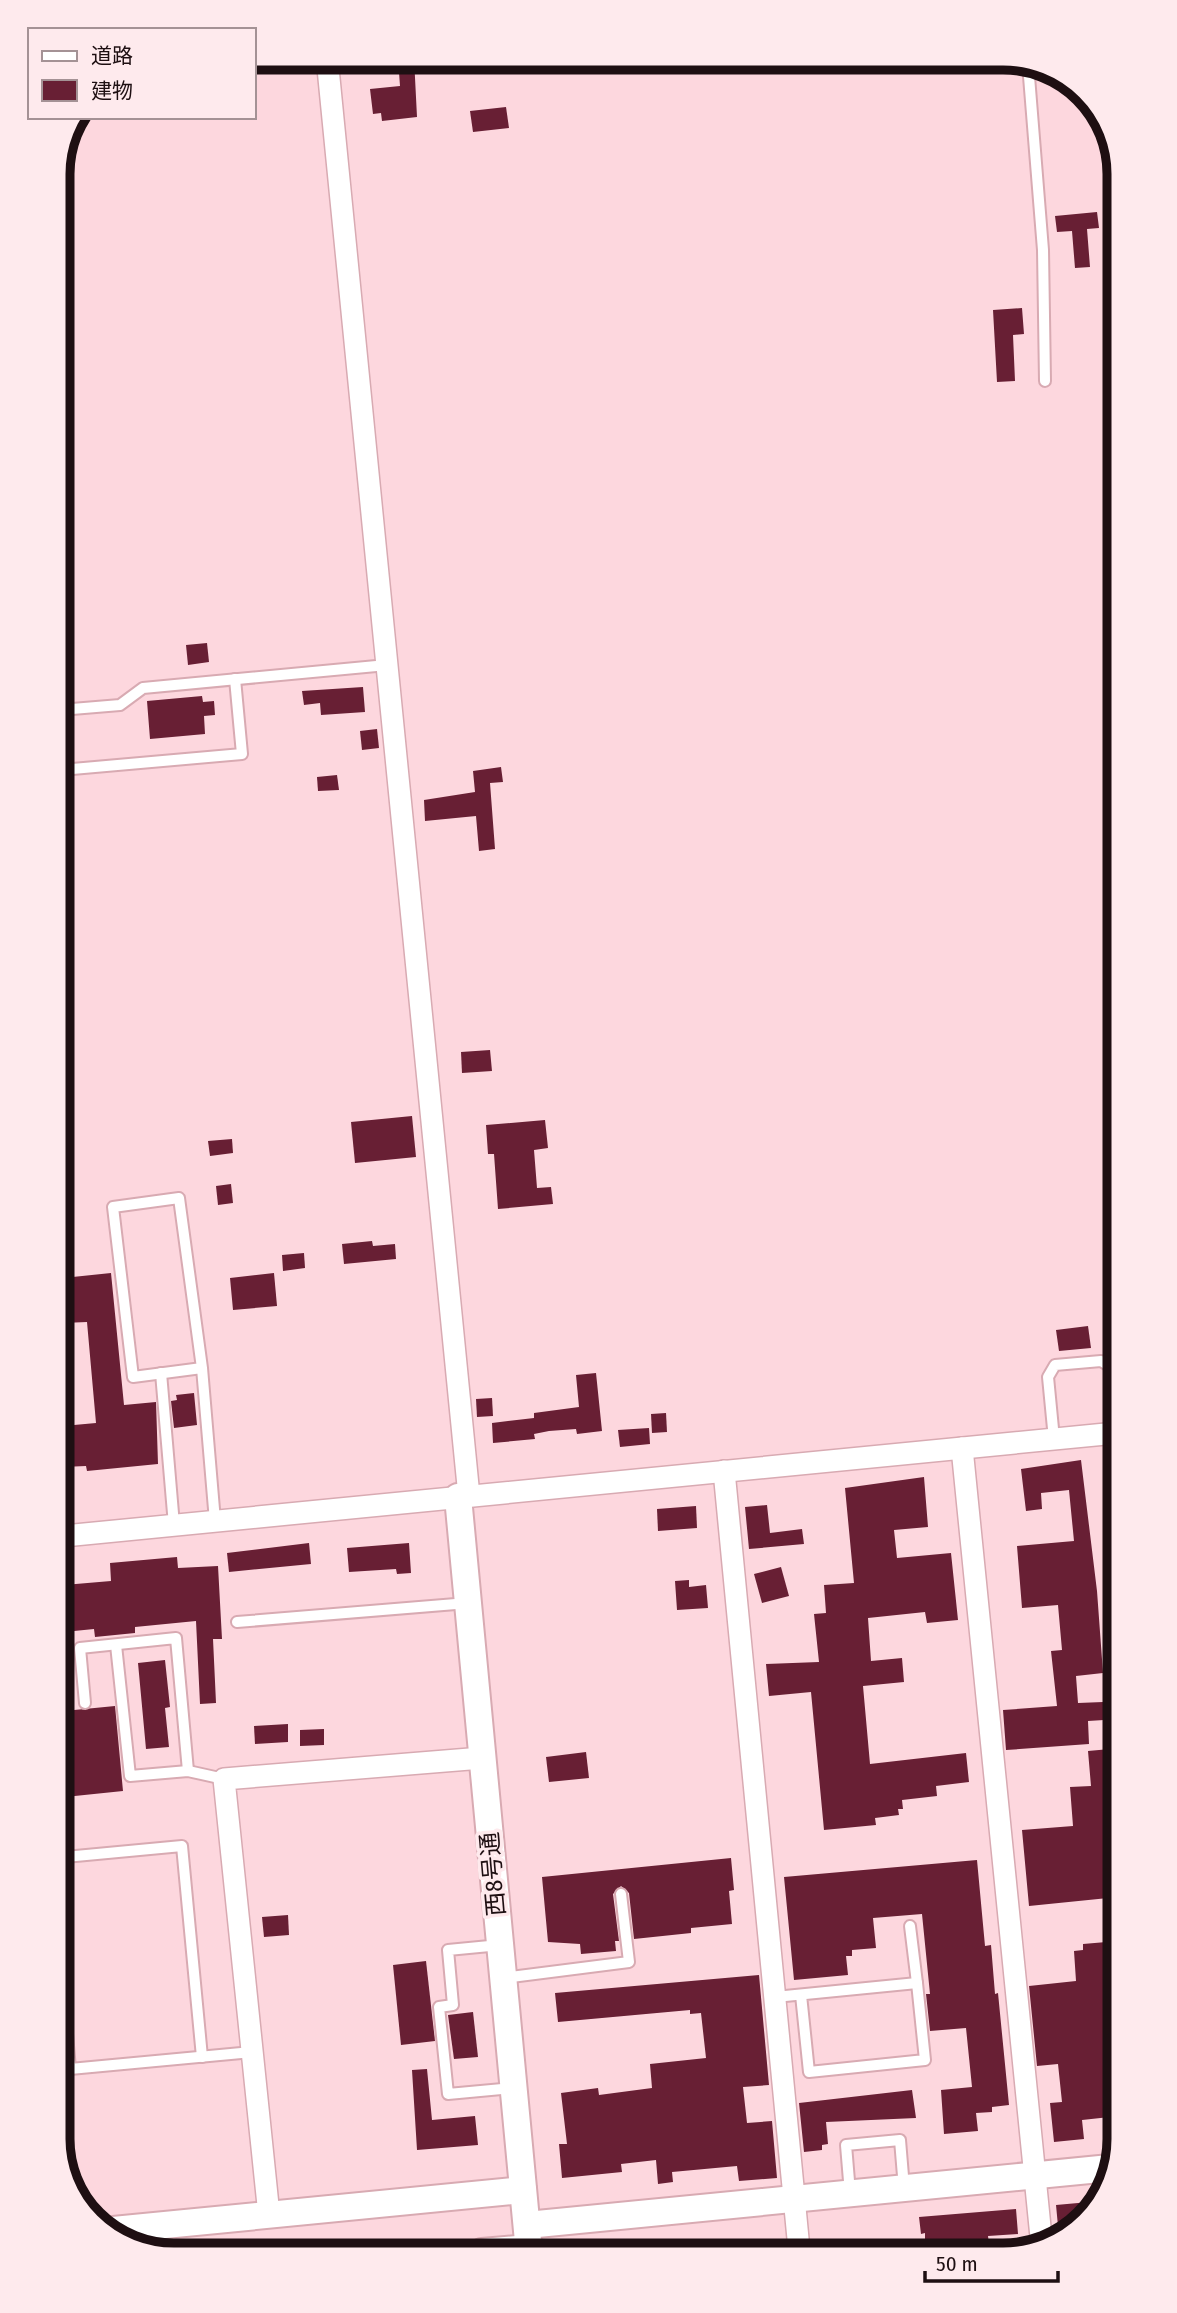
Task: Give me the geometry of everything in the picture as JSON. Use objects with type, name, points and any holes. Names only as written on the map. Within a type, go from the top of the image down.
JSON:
[{"type":"street","points":[[328,70],[387,665],[464,1497]]},
{"type":"street","points":[[70,1535],[1107,1434]]},
{"type":"street","points":[[962,1448],[1041,2236]]},
{"type":"street","points":[[724,1471],[798,2243]]},
{"type":"street","name":"西8号通","points":[[464,1497],[468,1603],[528,2241]]},
{"type":"street","points":[[269,2215],[224,1779],[482,1758]]},
{"type":"street","points":[[528,2241],[794,2199],[1102,2169]]},
{"type":"street","points":[[128,2232],[523,2190]]},
{"type":"lane","points":[[1029,73],[1043,250],[1045,382]]},
{"type":"lane","points":[[70,709],[120,705],[143,688],[387,665]]},
{"type":"lane","points":[[70,769],[242,754],[235,680]]},
{"type":"lane","points":[[202,1368],[133,1377],[113,1207],[179,1198],[202,1368],[215,1521]]},
{"type":"lane","points":[[1055,1439],[1048,1377],[1055,1365],[1101,1362],[1107,1365]]},
{"type":"lane","points":[[161,1374],[174,1525]]},
{"type":"lane","points":[[237,1622],[468,1603]]},
{"type":"lane","points":[[85,1703],[80,1648],[176,1638],[188,1771]]},
{"type":"lane","points":[[116,1645],[130,1776],[188,1771],[224,1779]]},
{"type":"lane","points":[[70,1857],[182,1846],[202,2057]]},
{"type":"lane","points":[[503,1978],[629,1962],[621,1894]]},
{"type":"lane","points":[[801,1995],[809,2072],[925,2060],[910,1926]]},
{"type":"lane","points":[[500,1945],[448,1950],[453,2005],[439,2007],[448,2094],[513,2088]]},
{"type":"lane","points":[[775,1997],[917,1983]]},
{"type":"lane","points":[[70,2069],[252,2052]]},
{"type":"lane","points":[[850,2193],[846,2145],[900,2140],[904,2188]]},
{"type":"building","points":[[399,70],[415,70],[417,117],[382,121],[381,113],[373,114],[370,89],[400,86]]},
{"type":"building","points":[[444,70],[489,70],[445,74]]},
{"type":"building","points":[[506,107],[509,128],[473,132],[470,111]]},
{"type":"building","points":[[1097,212],[1099,228],[1087,229],[1090,267],[1075,268],[1072,231],[1057,232],[1055,216]]},
{"type":"building","points":[[1022,308],[1024,334],[1013,335],[1015,381],[997,382],[993,310]]},
{"type":"building","points":[[207,643],[209,662],[188,665],[186,645]]},
{"type":"building","points":[[363,687],[365,712],[321,715],[320,703],[304,705],[302,691]]},
{"type":"building","points":[[202,696],[203,702],[214,701],[215,715],[204,716],[205,734],[150,739],[147,701]]},
{"type":"building","points":[[377,729],[379,748],[362,750],[360,731]]},
{"type":"building","points":[[501,767],[503,782],[490,783],[495,849],[479,851],[476,816],[425,821],[424,800],[475,792],[473,771]]},
{"type":"building","points":[[337,775],[339,790],[318,791],[317,777]]},
{"type":"building","points":[[490,1050],[492,1071],[462,1073],[461,1052]]},
{"type":"building","points":[[412,1116],[416,1157],[355,1163],[351,1122]]},
{"type":"building","points":[[545,1120],[548,1148],[534,1150],[537,1188],[551,1187],[553,1204],[498,1209],[494,1154],[488,1154],[486,1125]]},
{"type":"building","points":[[232,1139],[233,1153],[210,1156],[208,1141]]},
{"type":"building","points":[[231,1184],[233,1203],[218,1205],[216,1186]]},
{"type":"building","points":[[372,1241],[373,1246],[395,1244],[396,1259],[344,1264],[342,1244]]},
{"type":"building","points":[[304,1253],[305,1268],[283,1271],[282,1255]]},
{"type":"building","points":[[111,1273],[124,1405],[156,1402],[158,1464],[87,1471],[86,1466],[70,1467],[70,1425],[96,1423],[87,1322],[70,1323],[70,1277]]},
{"type":"building","points":[[274,1273],[277,1306],[233,1310],[230,1278]]},
{"type":"building","points":[[1088,1326],[1091,1348],[1059,1351],[1056,1330]]},
{"type":"building","points":[[596,1373],[602,1431],[577,1434],[576,1429],[549,1431],[534,1434],[535,1439],[493,1443],[492,1423],[534,1418],[534,1413],[579,1407],[576,1375]]},
{"type":"building","points":[[194,1393],[197,1425],[174,1428],[171,1401],[177,1400],[176,1395]]},
{"type":"building","points":[[492,1398],[493,1416],[477,1417],[476,1399]]},
{"type":"building","points":[[666,1413],[667,1432],[652,1433],[651,1414]]},
{"type":"building","points":[[649,1428],[650,1444],[620,1447],[618,1430]]},
{"type":"building","points":[[1081,1460],[1097,1591],[1103,1673],[1076,1676],[1078,1703],[1103,1702],[1104,1720],[1088,1721],[1089,1744],[1006,1750],[1003,1710],[1057,1706],[1051,1651],[1062,1650],[1058,1605],[1022,1608],[1017,1546],[1074,1541],[1069,1490],[1041,1493],[1042,1509],[1026,1511],[1021,1469]]},
{"type":"building","points":[[924,1477],[928,1527],[894,1530],[897,1558],[951,1553],[958,1620],[927,1623],[925,1612],[868,1618],[871,1661],[902,1658],[904,1682],[863,1686],[870,1764],[966,1753],[969,1782],[936,1786],[937,1796],[902,1800],[903,1809],[898,1809],[899,1815],[875,1818],[876,1825],[824,1830],[811,1692],[769,1696],[766,1664],[819,1662],[814,1614],[826,1613],[824,1585],[854,1583],[845,1488]]},
{"type":"building","points":[[767,1505],[770,1533],[802,1529],[804,1544],[749,1549],[745,1507]]},
{"type":"building","points":[[696,1506],[697,1528],[658,1531],[657,1509]]},
{"type":"building","points":[[309,1543],[311,1564],[229,1572],[227,1553]]},
{"type":"building","points":[[409,1543],[411,1573],[397,1574],[396,1569],[349,1572],[347,1548]]},
{"type":"building","points":[[177,1557],[178,1568],[218,1566],[222,1639],[213,1639],[216,1703],[200,1704],[196,1621],[135,1627],[135,1633],[95,1637],[94,1629],[70,1631],[70,1584],[111,1581],[110,1563]]},
{"type":"building","points":[[781,1567],[789,1596],[762,1603],[754,1574]]},
{"type":"building","points":[[689,1580],[689,1587],[706,1585],[708,1608],[677,1610],[675,1581]]},
{"type":"building","points":[[165,1660],[170,1707],[165,1708],[169,1747],[146,1749],[138,1663]]},
{"type":"building","points":[[115,1706],[123,1791],[70,1796],[70,1710]]},
{"type":"building","points":[[288,1724],[288,1742],[255,1744],[254,1726]]},
{"type":"building","points":[[324,1729],[324,1745],[300,1746],[300,1730]]},
{"type":"building","points":[[1107,1749],[1107,1898],[1029,1906],[1022,1830],[1073,1826],[1070,1787],[1091,1786],[1088,1751]]},
{"type":"building","points":[[586,1752],[589,1778],[549,1782],[546,1757]]},
{"type":"building","points":[[731,1858],[734,1890],[729,1891],[732,1924],[691,1928],[691,1933],[634,1939],[629,1893],[621,1886],[613,1894],[619,1941],[615,1941],[616,1951],[581,1954],[580,1944],[548,1942],[542,1877]]},
{"type":"building","points":[[977,1860],[985,1946],[991,1945],[995,1994],[998,1993],[1009,2105],[992,2107],[992,2112],[976,2113],[978,2131],[944,2134],[941,2090],[972,2087],[966,2028],[930,2031],[926,1994],[930,1994],[922,1914],[873,1918],[876,1948],[852,1950],[852,1956],[846,1956],[848,1975],[794,1980],[784,1877]]},
{"type":"building","points":[[288,1915],[289,1935],[264,1937],[262,1917]]},
{"type":"building","points":[[1107,1942],[1107,2117],[1082,2120],[1084,2139],[1054,2142],[1050,2103],[1062,2102],[1058,2064],[1037,2066],[1029,1986],[1076,1981],[1074,1951],[1083,1950],[1083,1944]]},
{"type":"building","points":[[426,1961],[435,2041],[401,2045],[393,1965]]},
{"type":"building","points":[[759,1975],[769,2085],[743,2087],[747,2123],[772,2121],[777,2178],[739,2181],[737,2166],[672,2172],[673,2182],[658,2184],[656,2160],[621,2164],[622,2172],[562,2178],[559,2144],[567,2144],[561,2093],[598,2088],[599,2095],[652,2088],[650,2064],[706,2058],[701,2013],[690,2014],[690,2010],[558,2022],[555,1993]]},
{"type":"building","points":[[473,2012],[478,2057],[454,2059],[448,2015]]},
{"type":"building","points":[[427,2069],[432,2120],[475,2116],[478,2145],[417,2150],[412,2070]]},
{"type":"building","points":[[912,2090],[916,2118],[826,2122],[828,2144],[822,2145],[822,2150],[804,2152],[799,2103]]},
{"type":"building","points":[[1086,2202],[1058,2227],[1056,2205]]},
{"type":"building","points":[[1016,2209],[1018,2234],[988,2236],[989,2243],[964,2243],[963,2239],[925,2242],[925,2233],[921,2234],[919,2217]]}]
